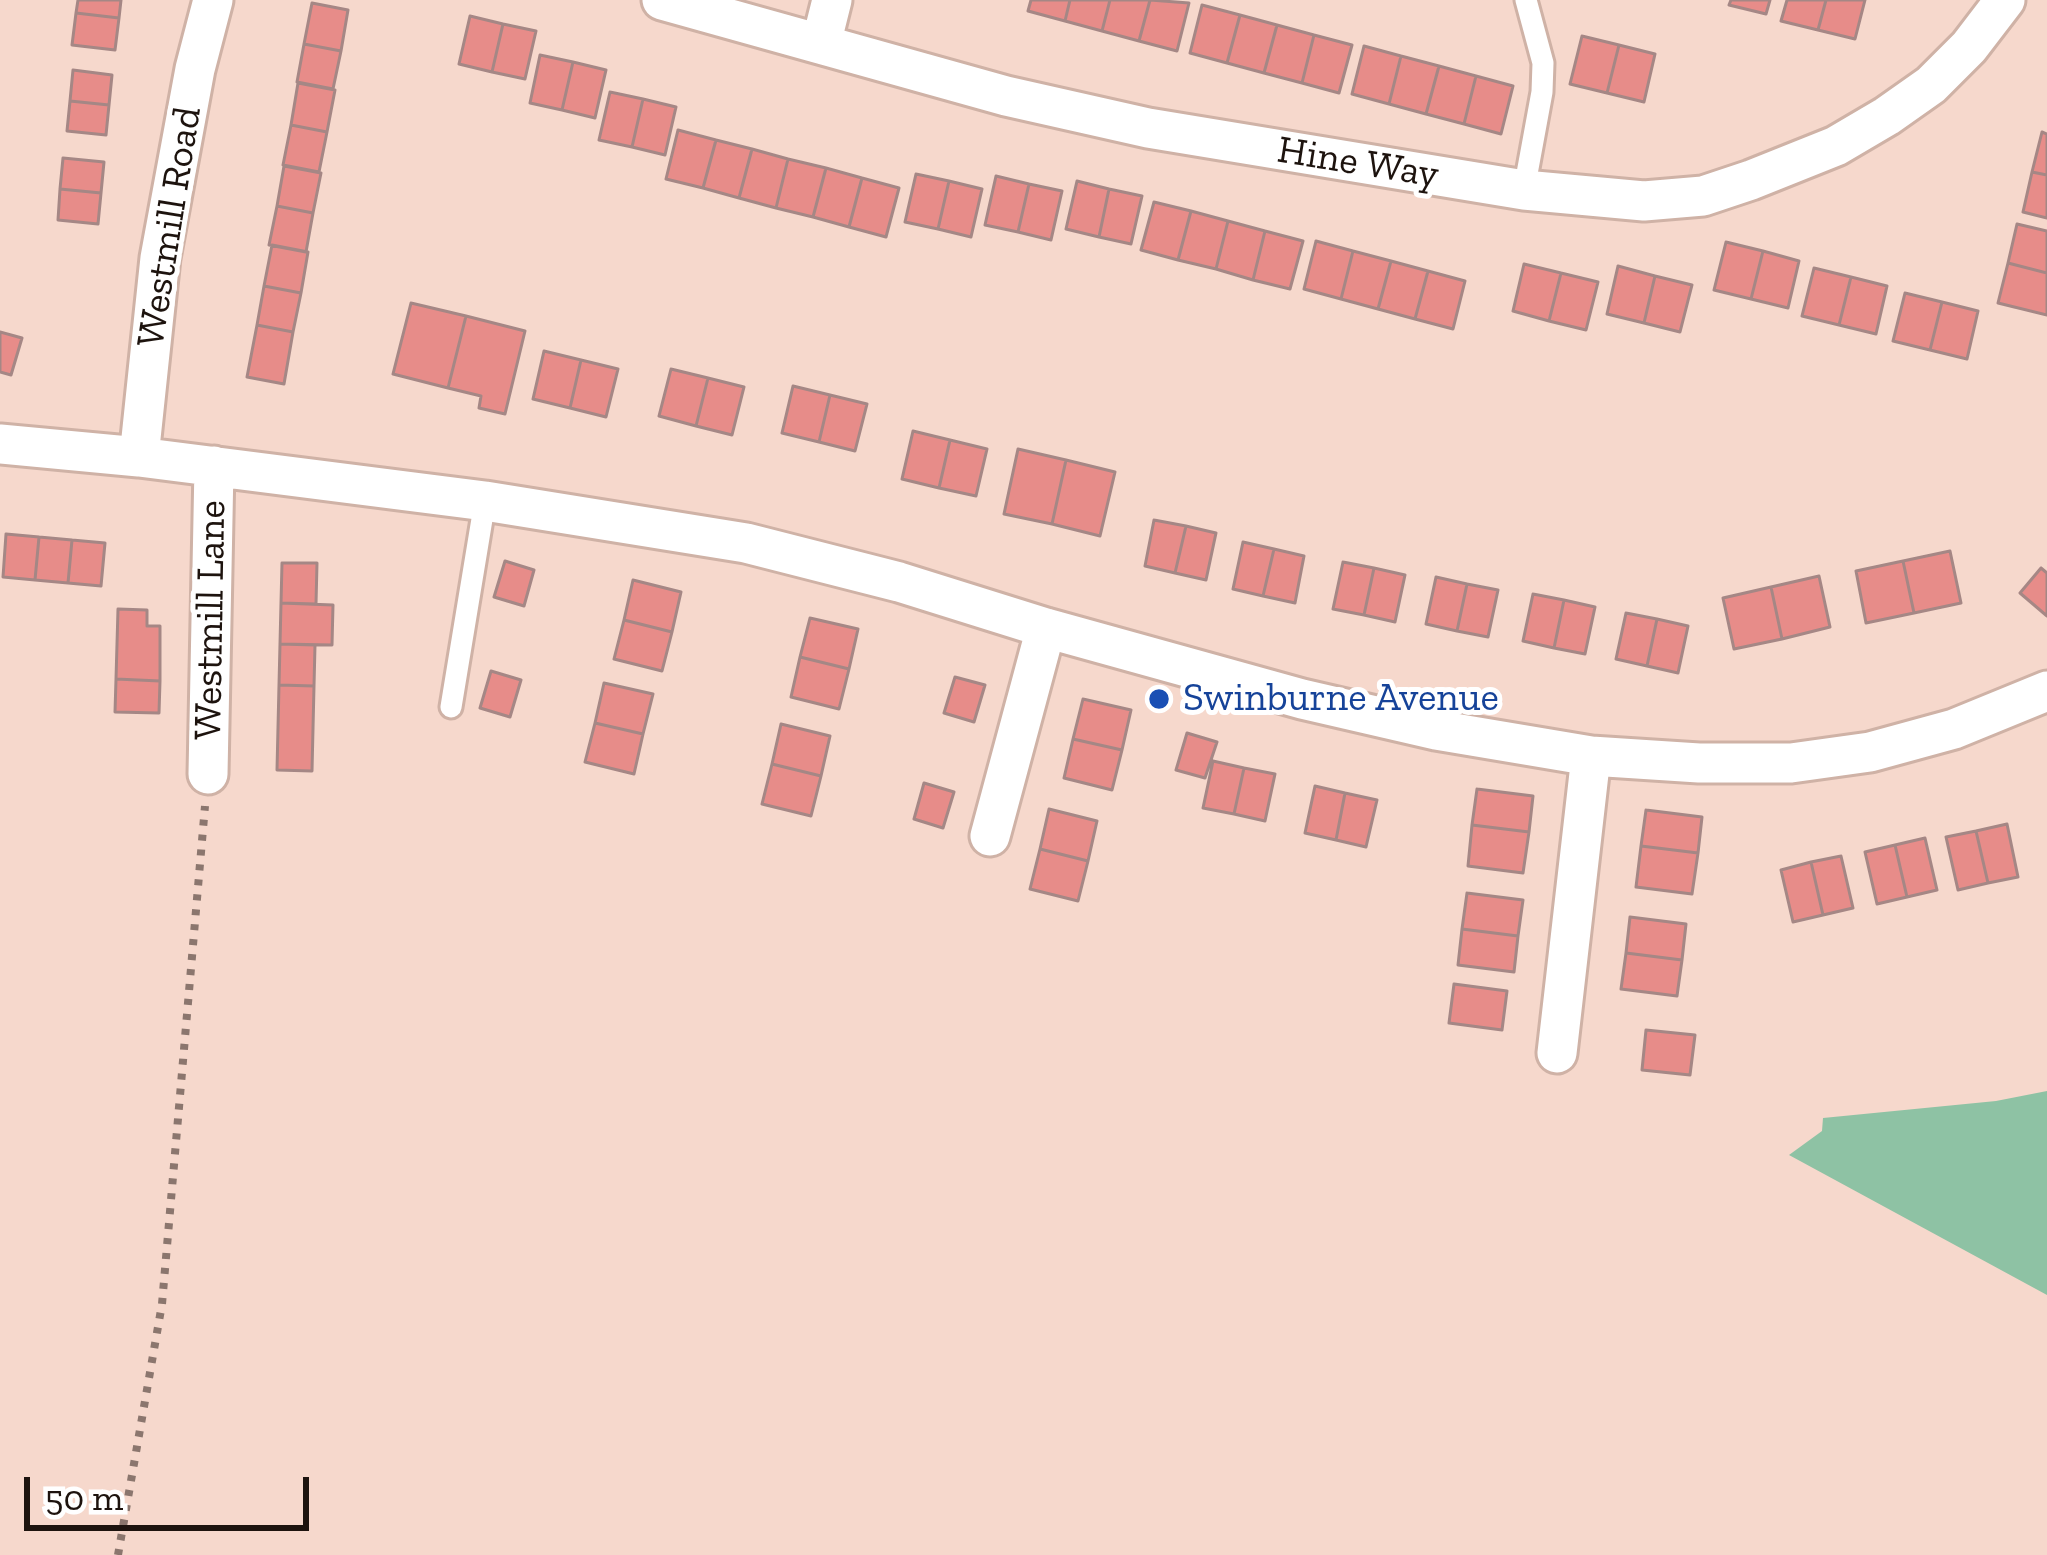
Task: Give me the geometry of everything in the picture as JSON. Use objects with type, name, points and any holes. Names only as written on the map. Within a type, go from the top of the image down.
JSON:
[{"type":"street","name":"Westmill Road","points":[[139,457],[160,258],[212,0]]},
{"type":"street","name":"Hine Way","points":[[662,0],[1006,96],[1148,128],[1524,190],[1644,201],[1703,196],[1836,146],[1931,85],[1969,47],[2005,0]]},
{"type":"street","points":[[821,44],[832,0]]},
{"type":"street","points":[[0,444],[485,501],[746,543],[899,582],[1302,699],[1436,730],[1592,757],[1791,763],[1870,752],[1954,729],[2047,691]]},
{"type":"street","name":"Westmill Lane","points":[[208,774],[214,466]]},
{"type":"street","points":[[990,836],[1046,628]]},
{"type":"street","points":[[1557,1053],[1592,757]]},
{"type":"lane","points":[[1524,190],[1543,63],[1526,0]]},
{"type":"lane","points":[[451,707],[485,501]]},
{"type":"path","points":[[118,1555],[162,1304],[208,774]]},
{"type":"green space","points":[[2047,1091],[2047,1295],[1789,1155],[1822,1131],[1823,1118],[1996,1101]]},
{"type":"building","points":[[78,0],[121,0],[119,18],[76,13]]},
{"type":"building","points":[[1031,0],[1070,0],[1065,21],[1028,11]]},
{"type":"building","points":[[1070,0],[1110,0],[1102,31],[1065,21]]},
{"type":"building","points":[[1110,0],[1150,0],[1139,41],[1102,31]]},
{"type":"building","points":[[1150,0],[1189,3],[1177,51],[1139,41]]},
{"type":"building","points":[[1731,0],[1770,0],[1766,14],[1729,5]]},
{"type":"building","points":[[1787,0],[1826,0],[1818,30],[1781,21]]},
{"type":"building","points":[[1826,0],[1865,0],[1855,39],[1818,30]]},
{"type":"building","points":[[312,3],[348,10],[341,51],[304,44]]},
{"type":"building","points":[[1202,5],[1240,15],[1227,63],[1190,53]]},
{"type":"building","points":[[76,13],[119,18],[115,50],[72,45]]},
{"type":"building","points":[[1240,15],[1277,25],[1264,73],[1227,63]]},
{"type":"building","points":[[470,16],[503,24],[492,72],[459,64]]},
{"type":"building","points":[[503,24],[536,31],[525,79],[492,72]]},
{"type":"building","points":[[1277,25],[1314,35],[1302,83],[1264,73]]},
{"type":"building","points":[[1314,35],[1352,45],[1339,93],[1302,83]]},
{"type":"building","points":[[1582,36],[1619,45],[1607,93],[1570,84]]},
{"type":"building","points":[[304,44],[341,51],[333,89],[297,82]]},
{"type":"building","points":[[1619,45],[1655,54],[1644,102],[1607,93]]},
{"type":"building","points":[[1364,46],[1401,56],[1389,104],[1352,94]]},
{"type":"building","points":[[540,55],[573,62],[562,110],[530,103]]},
{"type":"building","points":[[1401,56],[1439,66],[1426,114],[1389,104]]},
{"type":"building","points":[[573,62],[606,70],[595,118],[562,110]]},
{"type":"building","points":[[1439,66],[1476,76],[1464,124],[1426,114]]},
{"type":"building","points":[[73,70],[112,75],[109,105],[70,101]]},
{"type":"building","points":[[1476,76],[1513,86],[1501,134],[1464,124]]},
{"type":"building","points":[[298,83],[335,90],[327,132],[291,125]]},
{"type":"building","points":[[610,92],[643,99],[632,147],[599,140]]},
{"type":"building","points":[[643,99],[676,107],[665,155],[632,147]]},
{"type":"building","points":[[70,101],[109,105],[106,135],[67,131]]},
{"type":"building","points":[[291,125],[327,132],[319,172],[283,165]]},
{"type":"building","points":[[678,130],[716,140],[703,188],[666,179]]},
{"type":"building","points":[[2042,132],[2047,134],[2047,175],[2032,172]]},
{"type":"building","points":[[716,140],[752,149],[739,198],[703,188]]},
{"type":"building","points":[[752,149],[788,159],[776,208],[739,198]]},
{"type":"building","points":[[63,158],[104,162],[101,193],[60,189]]},
{"type":"building","points":[[788,159],[826,168],[813,217],[776,208]]},
{"type":"building","points":[[284,166],[321,173],[313,213],[277,206]]},
{"type":"building","points":[[826,168],[862,178],[849,227],[813,217]]},
{"type":"building","points":[[2032,172],[2047,175],[2047,218],[2023,212]]},
{"type":"building","points":[[916,174],[949,181],[938,229],[905,222]]},
{"type":"building","points":[[996,176],[1029,184],[1018,232],[985,225]]},
{"type":"building","points":[[862,178],[899,188],[886,237],[849,227]]},
{"type":"building","points":[[949,181],[982,189],[971,237],[938,229]]},
{"type":"building","points":[[1077,181],[1109,189],[1099,237],[1066,229]]},
{"type":"building","points":[[1029,184],[1062,191],[1051,240],[1018,232]]},
{"type":"building","points":[[60,189],[101,193],[98,224],[58,220]]},
{"type":"building","points":[[1109,189],[1142,196],[1131,244],[1099,237]]},
{"type":"building","points":[[1154,202],[1191,211],[1178,260],[1141,250]]},
{"type":"building","points":[[277,206],[313,213],[306,252],[269,245]]},
{"type":"building","points":[[1191,211],[1228,221],[1216,269],[1178,260]]},
{"type":"building","points":[[1228,221],[1265,231],[1253,280],[1216,269]]},
{"type":"building","points":[[2017,224],[2047,231],[2047,273],[2008,263]]},
{"type":"building","points":[[1265,231],[1303,241],[1290,289],[1253,280]]},
{"type":"building","points":[[1316,241],[1353,251],[1341,299],[1304,289]]},
{"type":"building","points":[[1726,242],[1763,251],[1751,299],[1714,290]]},
{"type":"building","points":[[272,245],[308,252],[301,293],[264,286]]},
{"type":"building","points":[[1353,251],[1391,261],[1378,309],[1341,299]]},
{"type":"building","points":[[1763,251],[1799,261],[1788,308],[1751,299]]},
{"type":"building","points":[[1391,261],[1428,271],[1415,319],[1378,309]]},
{"type":"building","points":[[2008,263],[2047,273],[2047,315],[1998,303]]},
{"type":"building","points":[[1524,264],[1561,273],[1549,321],[1513,311]]},
{"type":"building","points":[[1618,266],[1655,276],[1644,323],[1607,314]]},
{"type":"building","points":[[1814,268],[1851,277],[1839,325],[1802,316]]},
{"type":"building","points":[[1428,271],[1465,281],[1453,329],[1415,319]]},
{"type":"building","points":[[1561,273],[1598,282],[1586,330],[1549,321]]},
{"type":"building","points":[[1655,276],[1692,285],[1680,332],[1644,323]]},
{"type":"building","points":[[1851,277],[1887,286],[1876,334],[1839,325]]},
{"type":"building","points":[[264,286],[301,293],[293,332],[257,325]]},
{"type":"building","points":[[1905,293],[1942,302],[1930,350],[1893,341]]},
{"type":"building","points":[[1942,302],[1978,311],[1967,359],[1930,350]]},
{"type":"building","points":[[411,303],[466,316],[448,388],[393,374]]},
{"type":"building","points":[[466,316],[525,331],[505,414],[479,408],[481,396],[448,388]]},
{"type":"building","points":[[257,325],[293,332],[284,384],[247,377]]},
{"type":"building","points":[[0,332],[22,338],[11,375],[0,372]]},
{"type":"building","points":[[544,351],[581,360],[570,408],[533,399]]},
{"type":"building","points":[[581,360],[618,369],[606,417],[570,408]]},
{"type":"building","points":[[671,369],[708,378],[696,426],[659,416]]},
{"type":"building","points":[[708,378],[744,387],[732,435],[696,426]]},
{"type":"building","points":[[793,386],[830,395],[819,442],[782,433]]},
{"type":"building","points":[[830,395],[867,404],[855,451],[819,442]]},
{"type":"building","points":[[913,431],[950,440],[939,488],[902,479]]},
{"type":"building","points":[[950,440],[987,449],[976,496],[939,488]]},
{"type":"building","points":[[1018,449],[1066,460],[1052,524],[1004,514]]},
{"type":"building","points":[[1066,460],[1115,472],[1100,536],[1052,524]]},
{"type":"building","points":[[1154,520],[1186,526],[1175,573],[1145,566]]},
{"type":"building","points":[[1186,526],[1216,533],[1206,580],[1175,573]]},
{"type":"building","points":[[6,534],[39,537],[35,580],[3,577]]},
{"type":"building","points":[[39,537],[72,540],[68,583],[35,580]]},
{"type":"building","points":[[72,540],[105,543],[101,586],[68,583]]},
{"type":"building","points":[[1243,542],[1274,549],[1263,596],[1233,589]]},
{"type":"building","points":[[1274,549],[1304,556],[1295,603],[1263,596]]},
{"type":"building","points":[[1950,551],[1961,603],[1914,613],[1903,561]]},
{"type":"building","points":[[505,561],[534,570],[524,606],[494,597]]},
{"type":"building","points":[[1903,561],[1914,613],[1866,623],[1856,571]]},
{"type":"building","points":[[1343,562],[1374,568],[1364,615],[1333,609]]},
{"type":"building","points":[[282,563],[317,563],[316,604],[281,603]]},
{"type":"building","points":[[1374,568],[1405,575],[1395,622],[1364,615]]},
{"type":"building","points":[[2041,568],[2047,573],[2047,616],[2020,593]]},
{"type":"building","points":[[1819,576],[1830,627],[1782,639],[1771,587]]},
{"type":"building","points":[[1436,577],[1467,584],[1457,631],[1426,624]]},
{"type":"building","points":[[633,580],[681,592],[672,632],[624,620]]},
{"type":"building","points":[[1467,584],[1498,590],[1488,637],[1457,631]]},
{"type":"building","points":[[1771,587],[1782,639],[1734,649],[1723,598]]},
{"type":"building","points":[[1533,594],[1564,600],[1554,648],[1523,641]]},
{"type":"building","points":[[1564,600],[1595,607],[1585,654],[1554,648]]},
{"type":"building","points":[[281,603],[333,605],[332,645],[280,644]]},
{"type":"building","points":[[118,609],[147,610],[147,626],[160,626],[160,681],[116,679]]},
{"type":"building","points":[[1626,613],[1657,619],[1647,666],[1616,659]]},
{"type":"building","points":[[810,618],[858,629],[849,669],[800,657]]},
{"type":"building","points":[[1657,619],[1688,626],[1678,673],[1647,666]]},
{"type":"building","points":[[624,620],[672,632],[662,671],[614,659]]},
{"type":"building","points":[[280,644],[315,645],[314,686],[279,685]]},
{"type":"building","points":[[800,657],[849,669],[839,709],[791,697]]},
{"type":"building","points":[[491,671],[521,680],[510,717],[480,708]]},
{"type":"building","points":[[955,677],[985,685],[974,722],[944,713]]},
{"type":"building","points":[[116,679],[160,681],[159,713],[115,712]]},
{"type":"building","points":[[604,683],[653,694],[643,734],[595,723]]},
{"type":"building","points":[[279,685],[314,686],[312,771],[277,770]]},
{"type":"building","points":[[1083,699],[1131,710],[1122,750],[1073,739]]},
{"type":"building","points":[[595,723],[643,734],[634,774],[585,762]]},
{"type":"building","points":[[781,724],[830,736],[821,776],[772,764]]},
{"type":"building","points":[[1187,733],[1217,742],[1205,778],[1176,770]]},
{"type":"building","points":[[1073,739],[1122,750],[1112,790],[1064,778]]},
{"type":"building","points":[[1213,761],[1244,768],[1234,814],[1203,808]]},
{"type":"building","points":[[772,764],[821,776],[811,816],[762,804]]},
{"type":"building","points":[[1244,768],[1275,774],[1265,821],[1234,814]]},
{"type":"building","points":[[924,783],[954,792],[943,828],[914,819]]},
{"type":"building","points":[[1315,786],[1345,793],[1336,840],[1305,833]]},
{"type":"building","points":[[1477,789],[1533,796],[1529,832],[1472,825]]},
{"type":"building","points":[[1345,793],[1377,800],[1366,847],[1336,840]]},
{"type":"building","points":[[1049,809],[1097,821],[1088,861],[1040,849]]},
{"type":"building","points":[[1646,810],[1702,817],[1698,853],[1641,846]]},
{"type":"building","points":[[2007,824],[2018,877],[1988,883],[1976,831]]},
{"type":"building","points":[[1472,825],[1529,832],[1523,873],[1468,866]]},
{"type":"building","points":[[1976,831],[1988,883],[1958,890],[1946,837]]},
{"type":"building","points":[[1925,838],[1937,890],[1907,897],[1895,845]]},
{"type":"building","points":[[1895,845],[1907,897],[1877,904],[1865,852]]},
{"type":"building","points":[[1641,846],[1698,853],[1692,894],[1636,887]]},
{"type":"building","points":[[1040,849],[1088,861],[1078,901],[1030,889]]},
{"type":"building","points":[[1841,856],[1853,908],[1823,915],[1811,862]]},
{"type":"building","points":[[1811,862],[1823,915],[1793,922],[1781,870]]},
{"type":"building","points":[[1467,893],[1523,900],[1518,936],[1462,929]]},
{"type":"building","points":[[1630,917],[1686,924],[1682,960],[1626,953]]},
{"type":"building","points":[[1462,929],[1518,936],[1514,972],[1458,965]]},
{"type":"building","points":[[1626,953],[1682,960],[1677,996],[1621,989]]},
{"type":"building","points":[[1454,984],[1507,991],[1502,1030],[1449,1023]]},
{"type":"building","points":[[1646,1030],[1695,1035],[1690,1075],[1642,1070]]},
{"type":"place","name":"Swinburne Avenue","points":[[1159,699]]}]
